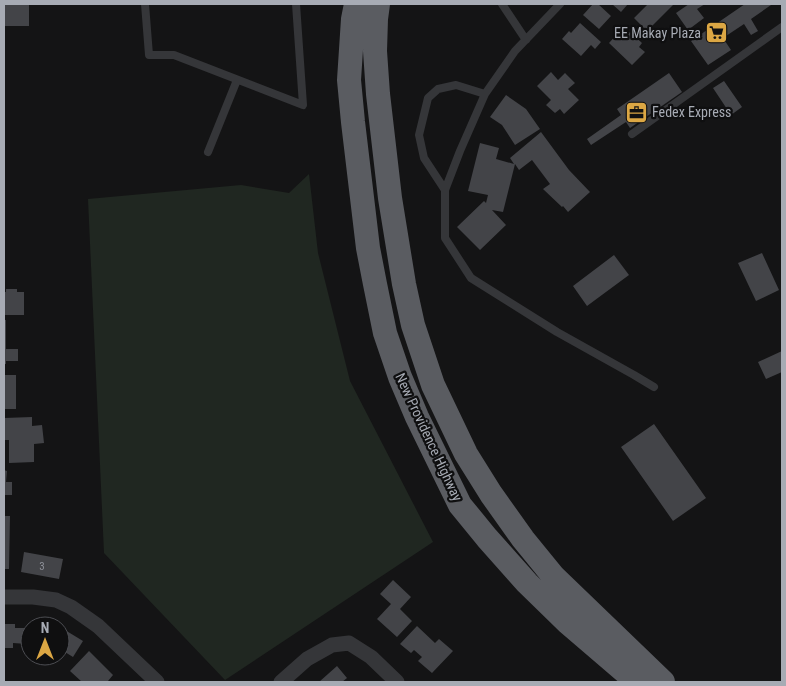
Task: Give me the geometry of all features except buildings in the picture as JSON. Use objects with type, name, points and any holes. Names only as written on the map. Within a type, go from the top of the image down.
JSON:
[{"type":"highway","points":[[342,4],[341,53],[349,80]]},
{"type":"highway","name":"New Providence Highway","points":[[356,4],[353,19],[349,80],[353,122],[368,248],[386,333],[400,377],[417,417],[460,505],[486,538],[527,584],[568,623],[637,682]]},
{"type":"highway","name":"New Providence Highway","points":[[378,4],[375,51],[390,198],[404,284],[413,325],[433,385],[466,454],[491,494],[523,539],[554,577],[663,682]]},
{"type":"street","points":[[4,597],[32,597],[56,600],[72,607],[98,626],[157,682]]},
{"type":"street","points":[[281,682],[307,659],[332,645],[348,643],[370,657],[397,682]]},
{"type":"lane","points":[[145,4],[149,55],[174,55],[303,105],[296,4]]},
{"type":"lane","points":[[502,4],[526,40]]},
{"type":"lane","points":[[560,4],[515,51],[484,94],[445,190],[445,238],[471,278],[557,332],[654,387]]},
{"type":"lane","points":[[632,134],[782,27]]},
{"type":"lane","points":[[208,152],[237,80]]},
{"type":"lane","points":[[445,190],[424,158],[418,135],[428,98],[438,89],[456,86],[484,94]]},
{"type":"shaded area","points":[[309,174],[318,253],[350,381],[433,542],[225,680],[104,553],[88,199],[241,185],[289,193]]},
{"type":"place","name":"EE Makay Plaza","points":[[717,33]]},
{"type":"place","name":"Fedex Express","points":[[636,112]]}]
